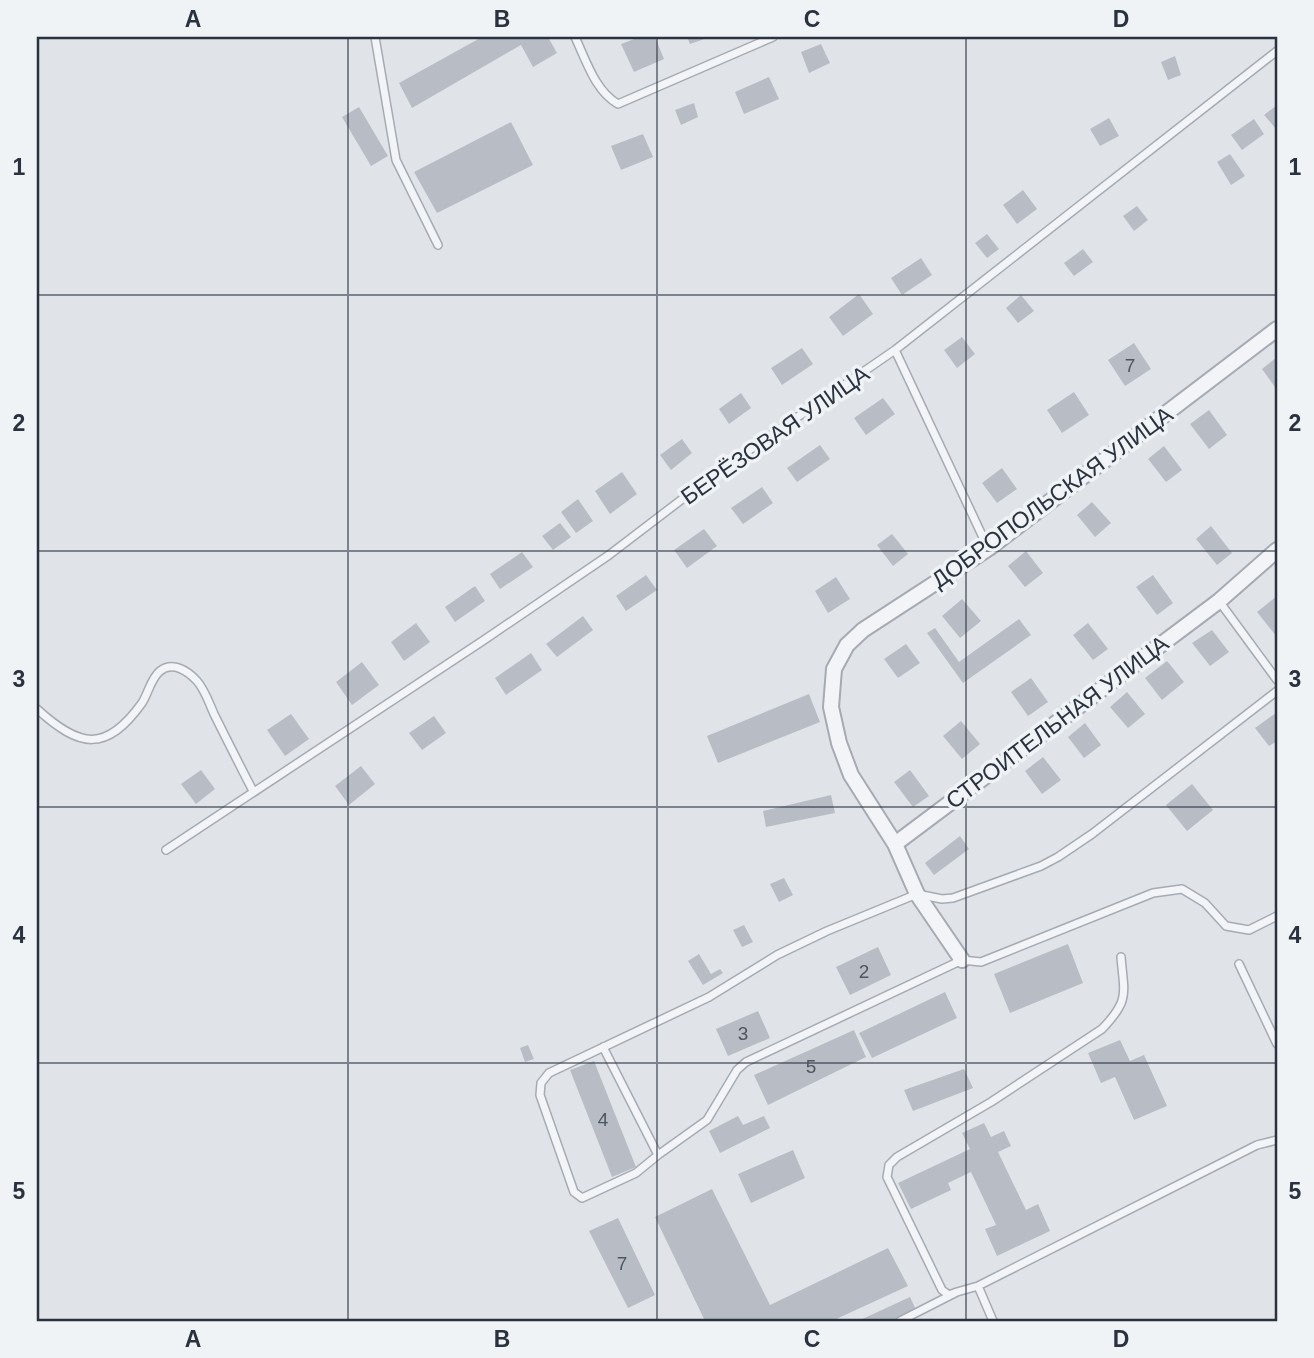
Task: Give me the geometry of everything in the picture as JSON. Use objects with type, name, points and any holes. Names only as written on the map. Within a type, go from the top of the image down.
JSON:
[{"type":"street","name":"ДОБРОПОЛЬСКАЯ УЛИЦА","points":[[895,844],[851,775],[839,743],[831,707],[834,669],[847,645],[863,631],[989,548],[1277,329]]},
{"type":"street","name":"СТРОИТЕЛЬНАЯ УЛИЦА","points":[[895,844],[1219,601],[1277,550]]},
{"type":"street","points":[[895,844],[917,894],[962,960]]},
{"type":"lane","points":[[375,37],[396,160],[438,245]]},
{"type":"lane","points":[[575,37],[599,86],[608,98],[618,104],[773,37]]},
{"type":"lane","name":"БЕРЁЗОВАЯ УЛИЦА","points":[[166,850],[609,555],[719,471],[895,350],[1277,51]]},
{"type":"lane","points":[[895,350],[989,548]]},
{"type":"lane","points":[[1219,601],[1277,680]]},
{"type":"lane","points":[[37,709],[68,733],[84,740],[96,740],[112,734],[127,721],[143,701],[158,672],[168,666],[179,667],[200,684],[253,791]]},
{"type":"lane","points":[[1277,691],[1092,834],[1041,866],[953,898],[942,899],[917,894],[827,931],[777,955],[709,997],[549,1073],[541,1083],[540,1095],[574,1192],[585,1198],[636,1173],[707,1120],[737,1070],[746,1062],[962,960],[981,962],[1153,893],[1182,889],[1205,903],[1226,926],[1249,930],[1277,916]]},
{"type":"lane","points":[[1121,957],[1124,1001],[1102,1029],[992,1102],[897,1157],[889,1165],[887,1177],[943,1290],[949,1295],[978,1286],[1257,1145],[1277,1140]]},
{"type":"lane","points":[[1239,964],[1277,1044]]},
{"type":"lane","points":[[603,1048],[658,1155]]},
{"type":"lane","points":[[978,1286],[993,1321]]},
{"type":"lane","points":[[900,1321],[957,1293]]},
{"type":"building","points":[[482,37],[548,37],[557,53],[533,67],[521,45],[412,108],[399,83]]},
{"type":"building","points":[[640,37],[655,37],[664,59],[634,72],[621,44]]},
{"type":"building","points":[[687,37],[710,37],[690,44]]},
{"type":"building","points":[[821,44],[830,63],[809,73],[801,52]]},
{"type":"building","points":[[1175,56],[1181,75],[1168,80],[1161,62]]},
{"type":"building","points":[[769,77],[779,99],[744,114],[735,92]]},
{"type":"building","points":[[694,103],[698,117],[681,125],[675,110]]},
{"type":"building","points":[[1277,105],[1277,127],[1276,129],[1264,115]]},
{"type":"building","points":[[359,107],[388,156],[371,166],[342,117]]},
{"type":"building","points":[[1109,118],[1119,136],[1100,146],[1090,129]]},
{"type":"building","points":[[1254,119],[1264,134],[1242,150],[1231,135]]},
{"type":"building","points":[[511,122],[533,165],[437,213],[414,172]]},
{"type":"building","points":[[643,134],[653,157],[621,170],[611,146]]},
{"type":"building","points":[[1230,154],[1245,176],[1231,185],[1217,162]]},
{"type":"building","points":[[1023,190],[1037,209],[1017,224],[1003,205]]},
{"type":"building","points":[[1137,206],[1148,220],[1134,231],[1123,216]]},
{"type":"building","points":[[987,234],[999,249],[987,258],[975,243]]},
{"type":"building","points":[[1083,249],[1093,262],[1074,276],[1064,263]]},
{"type":"building","points":[[921,258],[932,275],[902,295],[891,278]]},
{"type":"building","points":[[859,294],[873,314],[843,336],[829,317]]},
{"type":"building","points":[[1021,295],[1034,311],[1018,323],[1006,308]]},
{"type":"building","points":[[962,337],[975,354],[957,368],[944,350]]},
{"type":"building","points":[[1134,343],[1151,369],[1125,386],[1108,360]]},
{"type":"building","points":[[802,348],[813,364],[782,385],[771,368]]},
{"type":"building","points":[[1277,357],[1277,390],[1262,369]]},
{"type":"building","points":[[1074,392],[1089,415],[1062,433],[1047,410]]},
{"type":"building","points":[[741,393],[751,408],[729,424],[719,409]]},
{"type":"building","points":[[883,398],[895,414],[866,435],[854,418]]},
{"type":"building","points":[[1209,410],[1227,435],[1209,449],[1190,424]]},
{"type":"building","points":[[682,439],[692,453],[671,470],[660,455]]},
{"type":"building","points":[[820,445],[830,459],[797,482],[787,468]]},
{"type":"building","points":[[1164,446],[1182,470],[1166,482],[1148,459]]},
{"type":"building","points":[[1002,468],[1017,489],[997,503],[982,483]]},
{"type":"building","points":[[622,472],[637,494],[610,514],[595,491]]},
{"type":"building","points":[[762,487],[773,503],[743,524],[731,508]]},
{"type":"building","points":[[578,499],[593,521],[576,533],[561,512]]},
{"type":"building","points":[[1092,502],[1111,523],[1095,537],[1077,515]]},
{"type":"building","points":[[560,523],[571,537],[553,550],[542,536]]},
{"type":"building","points":[[1211,526],[1232,553],[1217,565],[1196,539]]},
{"type":"building","points":[[704,529],[717,546],[687,568],[674,550]]},
{"type":"building","points":[[892,534],[908,554],[893,566],[877,545]]},
{"type":"building","points":[[1026,551],[1043,573],[1025,587],[1008,566]]},
{"type":"building","points":[[522,552],[533,567],[500,589],[490,574]]},
{"type":"building","points":[[646,575],[657,590],[626,611],[616,596]]},
{"type":"building","points":[[1153,575],[1173,603],[1157,615],[1136,587]]},
{"type":"building","points":[[836,577],[850,599],[828,613],[815,591]]},
{"type":"building","points":[[475,586],[485,601],[455,622],[445,607]]},
{"type":"building","points":[[1277,596],[1277,637],[1257,612]]},
{"type":"building","points":[[962,599],[981,621],[960,638],[942,616]]},
{"type":"building","points":[[583,616],[593,630],[557,657],[546,644]]},
{"type":"building","points":[[1019,619],[1031,635],[963,683],[927,633],[935,628],[959,662]]},
{"type":"building","points":[[416,623],[430,642],[404,661],[391,642]]},
{"type":"building","points":[[1088,623],[1108,649],[1093,660],[1073,635]]},
{"type":"building","points":[[1212,630],[1229,652],[1210,666],[1192,643]]},
{"type":"building","points":[[906,644],[920,663],[898,678],[884,659]]},
{"type":"building","points":[[531,653],[542,670],[506,695],[495,678]]},
{"type":"building","points":[[1167,661],[1184,682],[1162,700],[1145,678]]},
{"type":"building","points":[[362,662],[379,685],[352,705],[336,682]]},
{"type":"building","points":[[1031,678],[1048,702],[1028,716],[1011,692]]},
{"type":"building","points":[[1127,692],[1145,714],[1128,728],[1110,707]]},
{"type":"building","points":[[809,694],[820,722],[718,763],[707,736]]},
{"type":"building","points":[[1276,713],[1277,741],[1269,746],[1255,728]]},
{"type":"building","points":[[291,714],[309,739],[285,756],[267,730]]},
{"type":"building","points":[[434,716],[446,733],[422,750],[409,733]]},
{"type":"building","points":[[961,721],[980,744],[962,759],[943,736]]},
{"type":"building","points":[[1085,723],[1101,745],[1084,758],[1068,737]]},
{"type":"building","points":[[1043,757],[1061,780],[1042,794],[1025,771]]},
{"type":"building","points":[[361,766],[375,784],[349,805],[335,786]]},
{"type":"building","points":[[201,770],[215,789],[196,804],[181,784]]},
{"type":"building","points":[[910,770],[929,796],[913,807],[894,782]]},
{"type":"building","points":[[1192,784],[1213,810],[1187,831],[1166,805]]},
{"type":"building","points":[[831,795],[835,813],[766,827],[763,811]]},
{"type":"building","points":[[960,836],[969,849],[934,875],[925,863]]},
{"type":"building","points":[[784,878],[793,895],[779,902],[770,884]]},
{"type":"building","points":[[744,925],[753,942],[742,947],[733,930]]},
{"type":"building","points":[[1068,944],[1083,983],[1010,1013],[994,974]]},
{"type":"building","points":[[878,947],[891,975],[850,995],[836,967]]},
{"type":"building","points":[[699,954],[711,974],[720,969],[723,973],[703,985],[688,961]]},
{"type":"building","points":[[945,992],[957,1018],[872,1058],[859,1033]]},
{"type":"building","points":[[758,1011],[770,1038],[728,1056],[716,1029]]},
{"type":"building","points":[[854,1030],[866,1057],[768,1105],[754,1075]]},
{"type":"building","points":[[1120,1040],[1130,1061],[1144,1055],[1167,1106],[1134,1120],[1115,1077],[1101,1083],[1088,1053]]},
{"type":"building","points":[[528,1045],[534,1059],[525,1062],[520,1048]]},
{"type":"building","points":[[594,1061],[636,1167],[612,1177],[570,1070]]},
{"type":"building","points":[[964,1069],[973,1088],[913,1111],[904,1090]]},
{"type":"building","points":[[738,1116],[743,1125],[764,1116],[770,1128],[720,1153],[709,1131]]},
{"type":"building","points":[[984,1123],[991,1137],[1004,1131],[1011,1146],[998,1152],[1026,1210],[1038,1204],[1050,1231],[997,1256],[985,1229],[996,1225],[971,1172],[948,1183],[951,1190],[911,1209],[898,1183],[970,1149],[962,1133]]},
{"type":"building","points":[[793,1150],[805,1178],[751,1203],[738,1174]]},
{"type":"building","points":[[712,1189],[770,1305],[888,1248],[908,1286],[832,1321],[705,1321],[655,1217]]},
{"type":"building","points":[[618,1218],[655,1295],[628,1308],[589,1231]]},
{"type":"building","points":[[910,1297],[916,1310],[893,1321],[858,1321]]}]
